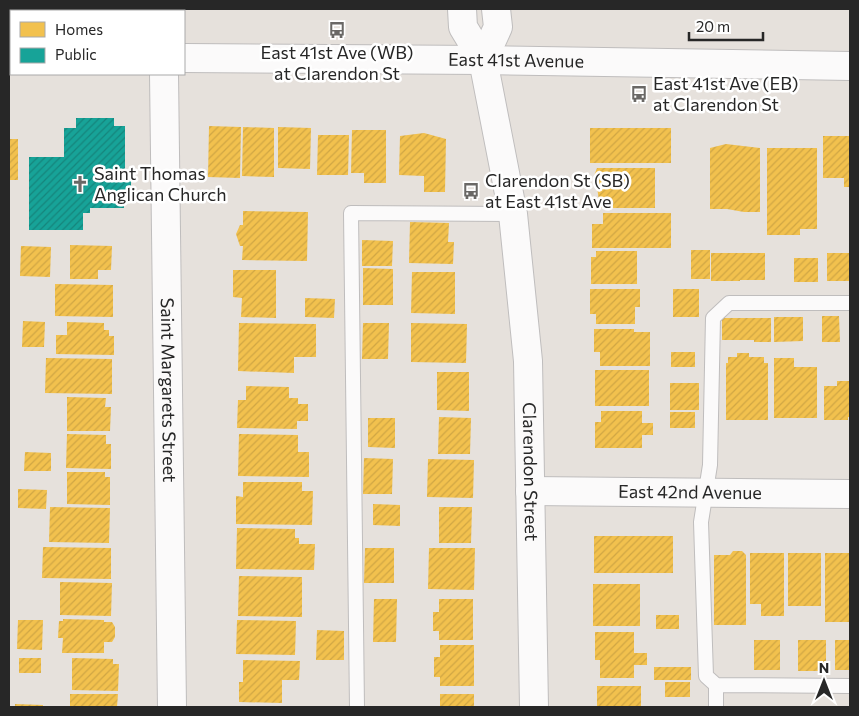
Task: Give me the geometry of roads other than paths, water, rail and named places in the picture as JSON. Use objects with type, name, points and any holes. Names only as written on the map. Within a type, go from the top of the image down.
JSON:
[{"type":"street","name":"Clarendon Street","points":[[462,9],[463,27],[484,60],[513,214],[528,361],[534,707]]},
{"type":"street","points":[[484,60],[498,27],[496,9]]},
{"type":"street","name":"East 41st Avenue","points":[[185,58],[484,60],[850,66]]},
{"type":"street","name":"Saint Margarets Street","points":[[164,75],[172,707]]},
{"type":"street","name":"East 42nd Avenue","points":[[530,491],[850,494]]},
{"type":"lane","points":[[357,707],[351,213],[513,214]]},
{"type":"lane","points":[[850,303],[729,302],[713,318],[710,465],[701,522],[706,676],[716,685],[850,686]]},
{"type":"lane","points":[[716,685],[716,707]]},
{"type":"place","name":"East 41st Ave (WB) at Clarendon St","points":[[337,30]]},
{"type":"place","name":"East 41st Ave (EB) at Clarendon St","points":[[639,94]]},
{"type":"place","name":"Saint Thomas Anglican Church","points":[[80,184]]},
{"type":"place","name":"Clarendon St (SB) at East 41st Ave","points":[[471,191]]}]
